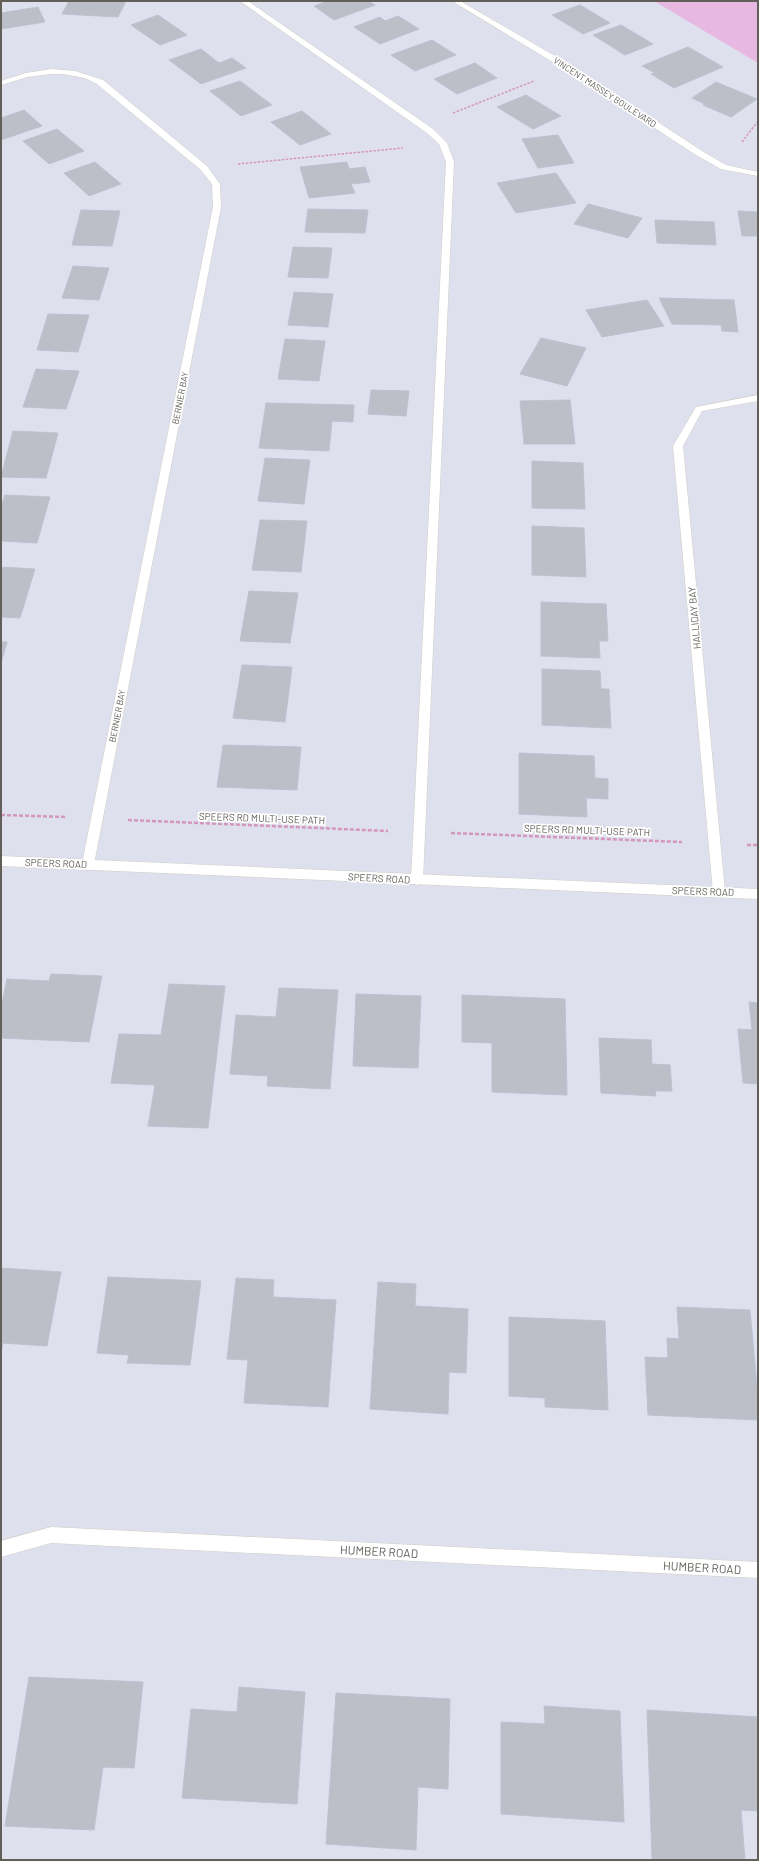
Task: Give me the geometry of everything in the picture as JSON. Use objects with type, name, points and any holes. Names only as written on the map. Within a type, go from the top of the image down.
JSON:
[{"type":"street","points":[[243,1],[430,131],[443,143],[450,162],[417,880]]},
{"type":"street","name":"VINCENT MASSEY BOULEVARD","points":[[455,1],[569,68],[699,153],[724,167],[758,174]]},
{"type":"street","name":"BERNIER BAY","points":[[1,83],[18,77],[47,71],[64,71],[90,77],[100,82],[195,159],[216,184],[217,207],[88,864]]},
{"type":"street","name":"HALLIDAY BAY","points":[[719,892],[678,446],[698,409],[758,398]]},
{"type":"street","name":"SPEERS ROAD","points":[[1,861],[758,894]]},
{"type":"street","name":"HUMBER ROAD","points":[[1,1549],[52,1535],[758,1570]]},
{"type":"path","points":[[1,815],[72,818]]},
{"type":"path","name":"SPEERS RD MULTI-USE PATH","points":[[121,820],[395,831]]},
{"type":"path","name":"SPEERS RD MULTI-USE PATH","points":[[450,833],[683,842]]},
{"type":"path","points":[[741,845],[758,845]]},
{"type":"shaded area","points":[[654,1],[758,1],[758,63]]},
{"type":"building","points":[[69,1],[126,1],[118,17],[62,14]]},
{"type":"building","points":[[328,1],[368,1],[375,5],[334,20],[314,6]]},
{"type":"building","points":[[580,5],[610,23],[583,34],[552,15]]},
{"type":"building","points":[[38,7],[45,22],[1,29],[1,13]]},
{"type":"building","points":[[158,15],[187,35],[160,45],[131,25]]},
{"type":"building","points":[[398,16],[419,29],[380,44],[354,27],[380,17],[385,21]]},
{"type":"building","points":[[621,25],[653,44],[625,55],[593,35]]},
{"type":"building","points":[[432,40],[456,55],[415,71],[391,55]]},
{"type":"building","points":[[688,47],[723,67],[674,88],[651,74],[655,73],[642,66]]},
{"type":"building","points":[[201,49],[219,63],[232,58],[246,68],[201,84],[169,60]]},
{"type":"building","points":[[475,63],[497,78],[457,94],[434,79]]},
{"type":"building","points":[[240,81],[272,105],[241,116],[210,91]]},
{"type":"building","points":[[716,82],[757,99],[731,117],[703,105],[705,104],[692,98]]},
{"type":"building","points":[[526,95],[561,116],[533,129],[497,107]]},
{"type":"building","points":[[24,110],[42,126],[1,140],[1,118]]},
{"type":"building","points":[[302,111],[331,134],[300,145],[271,122]]},
{"type":"building","points":[[57,129],[84,151],[49,164],[23,141]]},
{"type":"building","points":[[558,135],[574,163],[538,168],[522,139]]},
{"type":"building","points":[[95,162],[121,184],[89,196],[64,173]]},
{"type":"building","points":[[347,162],[349,169],[365,167],[370,182],[351,184],[355,193],[309,198],[300,167]]},
{"type":"building","points":[[556,173],[576,203],[516,213],[497,183]]},
{"type":"building","points":[[588,204],[642,218],[628,238],[574,224]]},
{"type":"building","points":[[308,209],[368,210],[365,233],[305,232]]},
{"type":"building","points":[[81,210],[120,211],[112,246],[72,245]]},
{"type":"building","points":[[738,211],[758,212],[758,236],[742,236]]},
{"type":"building","points":[[655,220],[714,222],[716,245],[657,243]]},
{"type":"building","points":[[293,247],[332,248],[328,278],[288,277]]},
{"type":"building","points":[[73,266],[109,268],[99,300],[62,298]]},
{"type":"building","points":[[294,292],[333,294],[328,327],[288,325]]},
{"type":"building","points":[[659,298],[734,300],[738,332],[722,331],[721,325],[672,324]]},
{"type":"building","points":[[647,300],[664,326],[602,337],[586,310]]},
{"type":"building","points":[[48,314],[89,315],[78,352],[37,350]]},
{"type":"building","points":[[541,338],[586,348],[567,386],[520,374]]},
{"type":"building","points":[[285,339],[325,341],[319,381],[278,379]]},
{"type":"building","points":[[36,369],[79,371],[66,409],[23,407]]},
{"type":"building","points":[[371,390],[409,391],[406,416],[368,414]]},
{"type":"building","points":[[570,400],[575,444],[524,444],[520,401]]},
{"type":"building","points":[[266,403],[354,405],[353,422],[332,421],[329,451],[259,448]]},
{"type":"building","points":[[13,431],[58,433],[46,478],[1,477]]},
{"type":"building","points":[[265,458],[310,460],[304,504],[258,501]]},
{"type":"building","points":[[532,461],[583,463],[585,509],[532,508]]},
{"type":"building","points":[[5,495],[50,497],[37,543],[1,541],[1,507]]},
{"type":"building","points":[[260,520],[307,521],[301,572],[252,570]]},
{"type":"building","points":[[532,526],[584,528],[586,577],[532,575]]},
{"type":"building","points":[[1,567],[35,569],[20,618],[1,617]]},
{"type":"building","points":[[249,591],[298,593],[290,643],[240,641]]},
{"type":"building","points":[[541,602],[606,604],[608,641],[599,641],[600,658],[541,656]]},
{"type":"building","points":[[1,642],[7,642],[1,663]]},
{"type":"building","points":[[242,665],[292,667],[285,722],[233,718]]},
{"type":"building","points":[[542,669],[600,671],[601,689],[609,689],[611,728],[542,725]]},
{"type":"building","points":[[223,745],[301,747],[297,790],[217,787]]},
{"type":"building","points":[[519,753],[594,756],[595,778],[608,779],[608,799],[586,798],[587,817],[519,814]]},
{"type":"building","points":[[51,974],[102,976],[89,1042],[1,1038],[1,1008],[7,979],[49,981]]},
{"type":"building","points":[[169,984],[225,986],[208,1128],[148,1126],[155,1085],[111,1083],[119,1034],[161,1035]]},
{"type":"building","points":[[279,988],[338,990],[330,1089],[267,1086],[268,1076],[230,1074],[236,1015],[276,1017]]},
{"type":"building","points":[[356,994],[421,996],[418,1068],[353,1066]]},
{"type":"building","points":[[462,995],[565,999],[567,1095],[492,1092],[492,1043],[462,1042]]},
{"type":"building","points":[[749,1002],[758,1003],[758,1084],[743,1083],[738,1029],[752,1030]]},
{"type":"building","points":[[599,1038],[651,1040],[652,1064],[670,1065],[672,1091],[655,1091],[656,1096],[601,1093]]},
{"type":"building","points":[[1,1268],[61,1272],[47,1346],[3,1343],[1,1353]]},
{"type":"building","points":[[108,1277],[201,1281],[190,1365],[127,1363],[129,1355],[97,1353]]},
{"type":"building","points":[[236,1278],[274,1280],[273,1297],[336,1300],[328,1407],[244,1403],[248,1360],[227,1359]]},
{"type":"building","points":[[378,1282],[416,1284],[415,1306],[468,1309],[466,1373],[449,1372],[448,1414],[370,1409]]},
{"type":"building","points":[[677,1307],[750,1310],[758,1398],[758,1420],[648,1415],[645,1357],[668,1358],[667,1338],[679,1339]]},
{"type":"building","points":[[509,1317],[605,1321],[608,1410],[545,1407],[545,1398],[509,1396]]},
{"type":"building","points":[[29,1677],[143,1682],[134,1768],[103,1767],[94,1830],[5,1826]]},
{"type":"building","points":[[239,1687],[305,1692],[297,1804],[182,1798],[191,1709],[237,1712]]},
{"type":"building","points":[[336,1693],[450,1699],[448,1789],[418,1787],[416,1850],[326,1844]]},
{"type":"building","points":[[544,1706],[620,1711],[624,1822],[501,1814],[501,1722],[545,1724]]},
{"type":"building","points":[[647,1710],[758,1717],[758,1811],[741,1810],[745,1860],[652,1860]]}]
